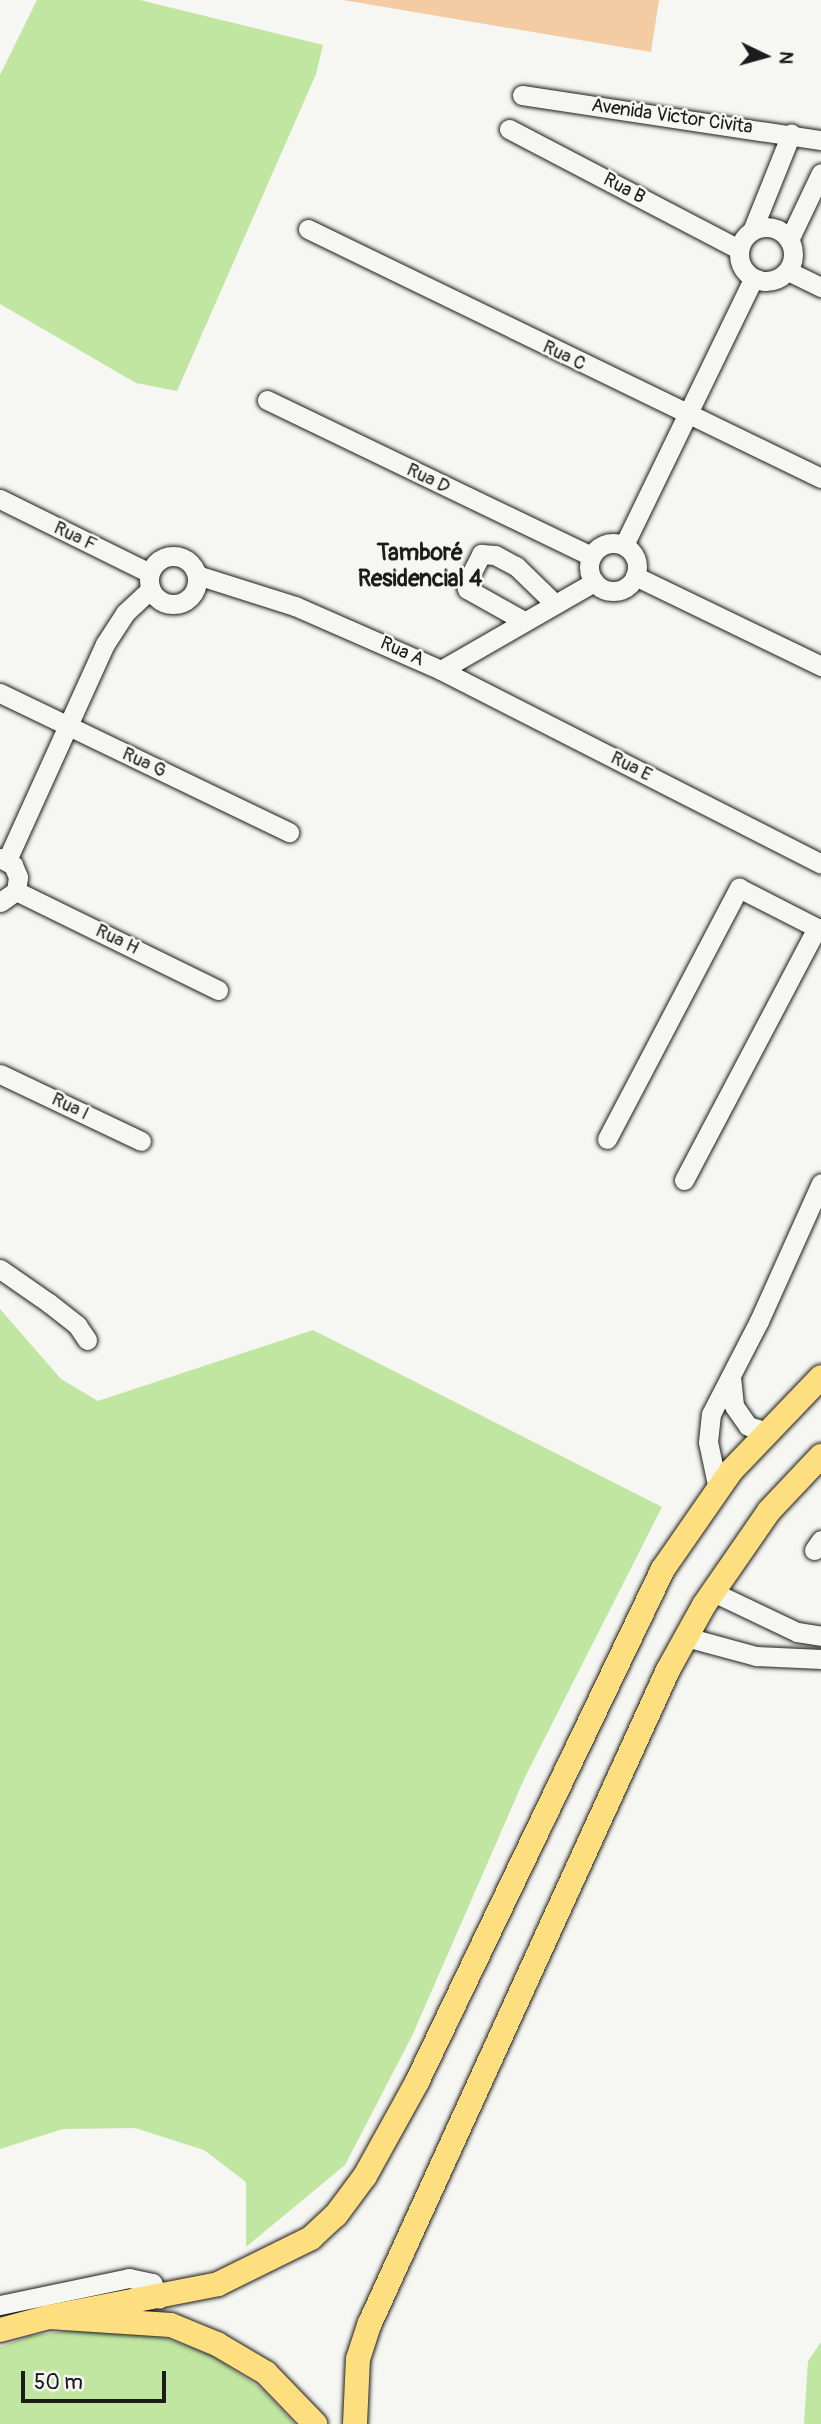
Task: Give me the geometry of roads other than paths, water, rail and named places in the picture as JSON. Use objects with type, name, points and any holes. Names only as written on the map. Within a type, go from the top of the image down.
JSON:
[{"type":"main road","points":[[0,2330],[218,2284],[311,2238],[365,2176],[417,2082],[625,1643],[663,1569],[718,1489],[821,1377]]},
{"type":"main road","points":[[355,2424],[358,2359],[379,2300],[685,1637],[769,1511],[821,1456]]},
{"type":"main road","points":[[49,2318],[171,2325],[217,2344],[267,2374],[315,2424]]},
{"type":"street","name":"Avenida Victor Civita","points":[[522,95],[821,140]]},
{"type":"street","name":"Rua B","points":[[509,129],[739,249]]},
{"type":"street","points":[[791,134],[752,231],[739,249],[740,263],[753,279],[768,282],[788,271],[793,256],[789,240],[821,173]]},
{"type":"street","points":[[752,231],[771,227],[789,240]]},
{"type":"street","name":"Rua C","points":[[309,229],[685,415],[821,478]]},
{"type":"street","points":[[788,271],[821,287]]},
{"type":"street","points":[[624,545],[753,279]]},
{"type":"street","name":"Rua D","points":[[267,400],[591,556]]},
{"type":"street","name":"Rua F","points":[[0,499],[151,581]]},
{"type":"street","points":[[606,544],[624,545],[634,555],[635,576],[620,590],[606,590],[594,582],[589,569],[591,556],[606,544]]},
{"type":"street","points":[[524,621],[467,589],[481,554],[495,555],[516,566],[554,603]]},
{"type":"street","points":[[8,896],[16,870],[4,859],[105,644],[125,613],[151,581],[159,561],[174,556],[189,562],[197,575],[195,591],[184,602],[168,604],[151,581]]},
{"type":"street","name":"Rua A","points":[[197,575],[295,606],[441,670],[594,582]]},
{"type":"street","points":[[635,576],[821,666]]},
{"type":"street","name":"Rua E","points":[[441,670],[821,864]]},
{"type":"street","name":"Rua G","points":[[0,693],[289,832]]},
{"type":"street","points":[[607,1139],[739,888],[819,929],[684,1180]]},
{"type":"street","name":"Rua H","points":[[8,896],[218,990]]},
{"type":"street","name":"Rua I","points":[[0,1074],[141,1141]]},
{"type":"street","points":[[718,1489],[708,1442],[712,1413],[821,1182]]},
{"type":"street","points":[[0,1269],[77,1325],[87,1340]]},
{"type":"street","points":[[731,1376],[734,1406],[748,1426],[768,1432]]},
{"type":"street","points":[[713,1592],[816,1636]]},
{"type":"street","points":[[785,1658],[816,1636]]},
{"type":"street","points":[[685,1637],[755,1656],[821,1659]]},
{"type":"street","points":[[0,2305],[129,2278],[152,2283],[159,2298]]},
{"type":"district","name":"Tamboré Residencial 4","points":[[420,566]]}]
